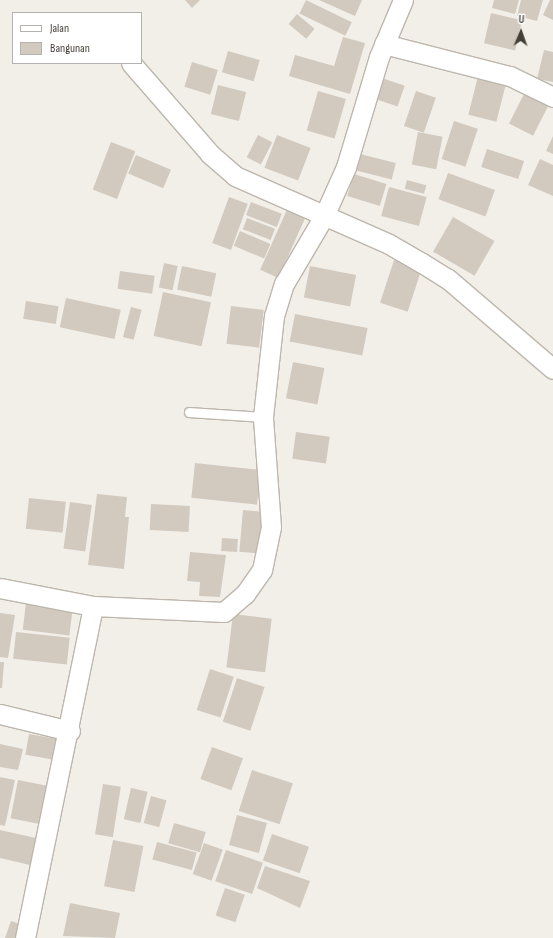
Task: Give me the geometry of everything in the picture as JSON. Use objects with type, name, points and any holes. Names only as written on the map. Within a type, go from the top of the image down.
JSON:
[{"type":"street","points":[[0,588],[93,606],[224,612],[245,594],[262,570],[271,527],[263,417],[274,316],[284,284],[324,216],[346,167],[384,44],[404,0]]},
{"type":"street","points":[[384,44],[510,76],[553,97]]},
{"type":"street","points":[[133,64],[205,150],[235,176],[389,244],[448,280],[553,369]]},
{"type":"street","points":[[25,938],[70,731],[93,606]]},
{"type":"street","points":[[0,714],[70,731]]},
{"type":"lane","points":[[189,412],[263,417]]},
{"type":"building","points":[[185,0],[200,0],[192,8]]},
{"type":"building","points":[[306,0],[352,22],[345,36],[299,13]]},
{"type":"building","points":[[319,0],[362,0],[355,16]]},
{"type":"building","points":[[494,0],[519,0],[515,14],[492,8]]},
{"type":"building","points":[[521,0],[543,0],[537,21],[517,16]]},
{"type":"building","points":[[550,0],[553,0],[553,20],[543,15]]},
{"type":"building","points":[[491,13],[522,20],[515,50],[484,43]]},
{"type":"building","points":[[297,14],[315,29],[306,39],[289,24]]},
{"type":"building","points":[[343,37],[365,43],[350,94],[289,76],[295,55],[334,66]]},
{"type":"building","points":[[544,50],[553,52],[553,82],[537,79]]},
{"type":"building","points":[[228,51],[260,60],[254,81],[222,72]]},
{"type":"building","points":[[192,62],[218,70],[210,95],[184,87]]},
{"type":"building","points":[[478,76],[506,83],[496,122],[468,115]]},
{"type":"building","points":[[382,78],[405,86],[398,107],[375,99]]},
{"type":"building","points":[[218,85],[246,92],[239,121],[211,114]]},
{"type":"building","points":[[318,91],[346,99],[335,138],[307,130]]},
{"type":"building","points":[[416,91],[436,98],[424,133],[404,126]]},
{"type":"building","points":[[524,94],[548,106],[533,136],[509,123]]},
{"type":"building","points":[[454,121],[478,129],[465,167],[442,159]]},
{"type":"building","points":[[418,132],[443,137],[436,169],[412,164]]},
{"type":"building","points":[[258,135],[272,142],[261,165],[247,157]]},
{"type":"building","points":[[277,135],[311,148],[298,181],[264,168]]},
{"type":"building","points":[[553,136],[553,154],[546,151]]},
{"type":"building","points":[[111,142],[135,151],[117,199],[93,190]]},
{"type":"building","points":[[487,149],[524,161],[518,179],[481,167]]},
{"type":"building","points":[[356,153],[396,163],[392,179],[352,169]]},
{"type":"building","points":[[136,155],[171,170],[163,188],[128,173]]},
{"type":"building","points":[[540,159],[553,165],[553,196],[528,185]]},
{"type":"building","points":[[448,173],[495,190],[485,216],[438,199]]},
{"type":"building","points":[[354,174],[387,184],[380,206],[347,196]]},
{"type":"building","points":[[407,180],[426,185],[424,194],[405,189]]},
{"type":"building","points":[[389,187],[427,197],[419,226],[381,216]]},
{"type":"building","points":[[229,197],[248,204],[231,250],[212,243]]},
{"type":"building","points":[[251,202],[282,214],[277,227],[246,215]]},
{"type":"building","points":[[289,205],[307,213],[278,278],[260,270]]},
{"type":"building","points":[[453,217],[495,241],[475,276],[433,252]]},
{"type":"building","points":[[247,218],[275,229],[271,240],[243,229]]},
{"type":"building","points":[[240,231],[270,244],[264,259],[234,246]]},
{"type":"building","points":[[394,260],[422,269],[408,312],[380,303]]},
{"type":"building","points":[[164,263],[178,266],[172,290],[159,287]]},
{"type":"building","points":[[182,266],[216,273],[211,297],[177,289]]},
{"type":"building","points":[[310,266],[356,275],[350,306],[304,297]]},
{"type":"building","points":[[120,271],[155,276],[152,294],[117,289]]},
{"type":"building","points":[[163,292],[211,302],[202,346],[154,336]]},
{"type":"building","points":[[66,298],[121,310],[115,339],[60,327]]},
{"type":"building","points":[[26,301],[59,306],[56,324],[23,319]]},
{"type":"building","points":[[231,306],[264,310],[259,348],[226,344]]},
{"type":"building","points":[[131,307],[142,310],[134,340],[123,337]]},
{"type":"building","points":[[295,314],[368,328],[362,356],[290,341]]},
{"type":"building","points":[[293,362],[324,368],[317,404],[286,398]]},
{"type":"building","points":[[296,432],[330,437],[326,463],[292,459]]},
{"type":"building","points":[[195,463],[261,470],[257,505],[191,498]]},
{"type":"building","points":[[97,494],[127,497],[125,517],[129,517],[124,569],[88,565]]},
{"type":"building","points":[[29,498],[66,502],[63,533],[26,529]]},
{"type":"building","points":[[70,502],[92,505],[85,552],[63,549]]},
{"type":"building","points":[[151,504],[190,506],[189,532],[150,530]]},
{"type":"building","points":[[243,510],[265,512],[261,554],[239,552]]},
{"type":"building","points":[[222,538],[238,539],[237,552],[221,551]]},
{"type":"building","points":[[190,552],[226,555],[220,597],[199,596],[200,582],[187,581]]},
{"type":"building","points":[[26,603],[73,609],[69,636],[23,630]]},
{"type":"building","points":[[0,613],[15,615],[8,658],[0,657]]},
{"type":"building","points":[[233,614],[272,619],[265,672],[226,668]]},
{"type":"building","points":[[16,632],[70,638],[67,664],[13,659]]},
{"type":"building","points":[[0,662],[4,662],[2,688],[0,688]]},
{"type":"building","points":[[210,669],[234,677],[220,718],[197,710]]},
{"type":"building","points":[[237,678],[265,687],[250,731],[223,722]]},
{"type":"building","points":[[29,734],[58,739],[54,760],[25,755]]},
{"type":"building","points":[[0,744],[23,749],[18,770],[0,767]]},
{"type":"building","points":[[212,747],[243,758],[231,790],[200,779]]},
{"type":"building","points":[[252,770],[293,783],[280,824],[239,811]]},
{"type":"building","points":[[0,777],[15,780],[5,826],[0,825]]},
{"type":"building","points":[[18,780],[48,786],[41,824],[11,818]]},
{"type":"building","points":[[103,784],[121,787],[113,837],[95,834]]},
{"type":"building","points":[[131,788],[148,792],[140,823],[124,819]]},
{"type":"building","points":[[151,796],[166,800],[159,827],[144,823]]},
{"type":"building","points":[[237,815],[267,823],[259,853],[229,845]]},
{"type":"building","points":[[174,823],[206,832],[200,852],[168,843]]},
{"type":"building","points":[[0,830],[36,838],[30,865],[0,858]]},
{"type":"building","points":[[272,834],[309,847],[300,873],[263,860]]},
{"type":"building","points":[[113,840],[143,846],[134,892],[104,886]]},
{"type":"building","points":[[157,842],[197,853],[192,870],[152,859]]},
{"type":"building","points":[[204,843],[223,850],[212,881],[193,874]]},
{"type":"building","points":[[226,850],[263,863],[252,894],[215,881]]},
{"type":"building","points":[[265,866],[310,881],[300,908],[257,888]]},
{"type":"building","points":[[225,888],[245,895],[235,922],[216,915]]},
{"type":"building","points":[[70,903],[120,913],[115,938],[63,936]]},
{"type":"building","points":[[11,921],[26,926],[22,938],[5,938]]}]
